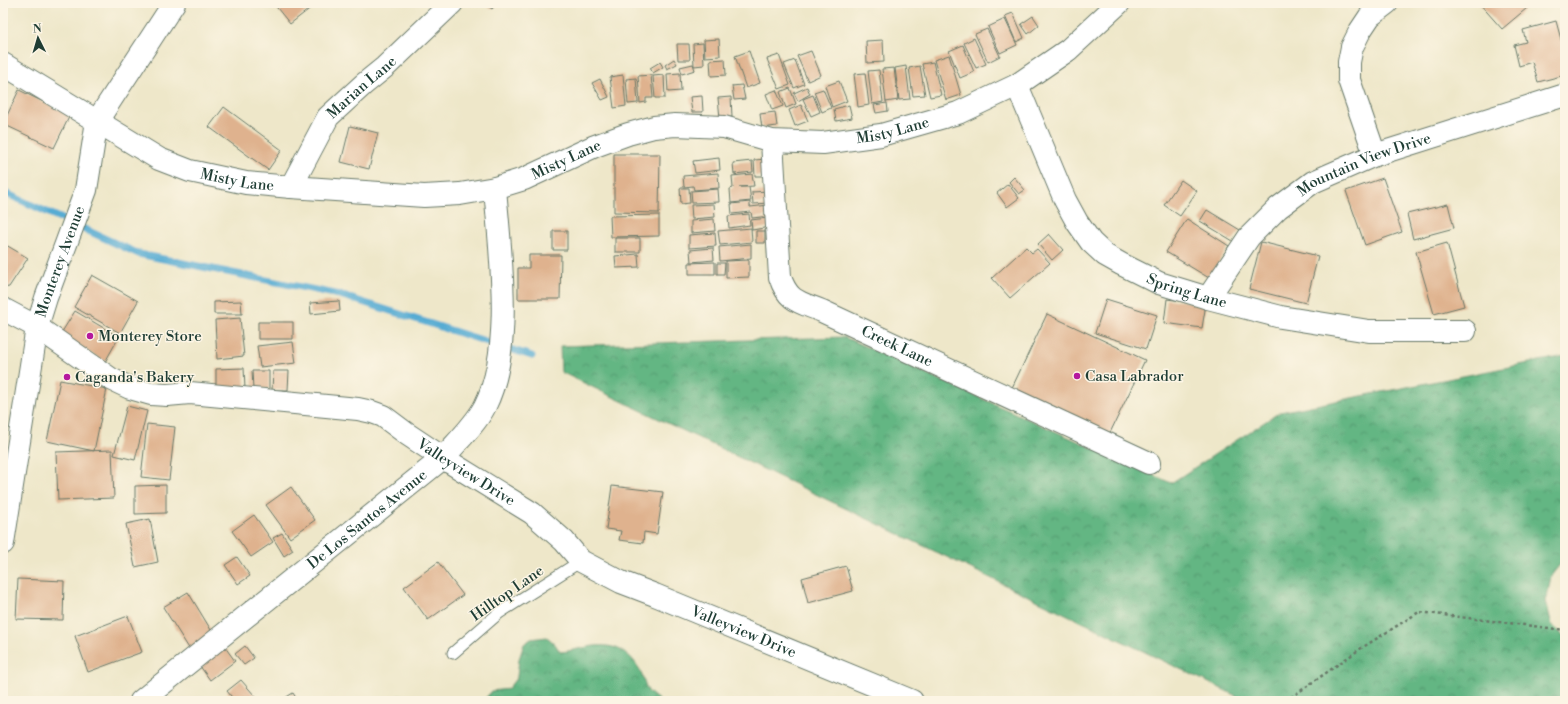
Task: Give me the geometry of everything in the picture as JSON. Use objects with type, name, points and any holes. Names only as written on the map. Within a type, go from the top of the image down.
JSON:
[{"type":"street","name":"Monterey Avenue","points":[[3,543],[37,327],[46,298],[86,190],[97,121],[174,3]]},
{"type":"street","name":"Marian Lane","points":[[291,187],[328,117],[385,67],[452,3]]},
{"type":"street","name":"Misty Lane","points":[[3,64],[159,159],[190,171],[246,183],[424,196],[460,194],[495,188],[524,179],[595,146],[628,134],[654,127],[675,124],[724,127],[772,141],[823,143],[881,135],[958,113],[1017,85],[1068,50],[1119,3]]},
{"type":"street","points":[[1375,155],[1349,80],[1349,62],[1352,47],[1360,30],[1370,16],[1387,3]]},
{"type":"street","name":"Spring Lane","points":[[1017,85],[1065,200],[1077,222],[1091,242],[1105,255],[1158,283],[1281,317],[1369,331],[1465,331]]},
{"type":"street","name":"Mountain View Drive","points":[[1208,298],[1249,237],[1278,208],[1313,182],[1375,155],[1565,95]]},
{"type":"street","name":"Creek Lane","points":[[772,141],[779,263],[782,282],[789,296],[795,301],[822,310],[1149,463]]},
{"type":"street","name":"De Los Santos Avenue","points":[[141,701],[443,458],[465,433],[485,406],[497,374],[503,325],[502,282],[495,188]]},
{"type":"street","name":"Valleyview Drive","points":[[3,309],[37,327],[111,379],[130,388],[151,394],[167,395],[190,393],[372,412],[383,416],[443,458],[532,513],[564,541],[581,561],[621,582],[912,701]]},
{"type":"lane","name":"Hilltop Lane","points":[[453,653],[499,613],[581,561]]},
{"type":"path","points":[[1286,701],[1360,649],[1419,612],[1565,630]]},
{"type":"green space","points":[[844,337],[1171,483],[1280,412],[1565,356],[1565,558],[1551,576],[1546,602],[1552,625],[1565,637],[1565,701],[1247,701],[561,372],[560,346]]},
{"type":"green space","points":[[547,637],[555,644],[560,652],[600,646],[612,647],[623,651],[635,663],[642,675],[648,691],[660,701],[483,701],[492,691],[508,689],[517,677],[519,659],[524,644],[531,639]]},
{"type":"green space","points":[[398,696],[411,697],[414,701],[392,701]]},
{"type":"building","points":[[273,3],[317,3],[290,24]]},
{"type":"building","points":[[484,3],[497,3],[492,9]]},
{"type":"building","points":[[1479,3],[1533,3],[1502,29]]},
{"type":"building","points":[[1558,3],[1565,3],[1565,10]]},
{"type":"building","points":[[1013,13],[1024,38],[1016,42],[1005,16]]},
{"type":"building","points":[[1033,16],[1039,25],[1028,34],[1021,24]]},
{"type":"building","points":[[1005,19],[1017,45],[1000,53],[988,27]]},
{"type":"building","points":[[1556,21],[1565,54],[1565,75],[1538,82],[1532,62],[1519,66],[1514,45],[1526,42],[1523,30]]},
{"type":"building","points":[[987,29],[1000,56],[988,62],[975,34]]},
{"type":"building","points":[[974,38],[986,64],[976,68],[964,43]]},
{"type":"building","points":[[719,39],[720,56],[705,57],[704,40]]},
{"type":"building","points":[[883,40],[884,62],[867,63],[866,41]]},
{"type":"building","points":[[703,43],[704,65],[694,66],[693,44]]},
{"type":"building","points":[[677,44],[689,44],[690,60],[678,60]]},
{"type":"building","points":[[963,45],[974,72],[960,78],[949,51]]},
{"type":"building","points":[[749,51],[760,83],[746,88],[735,56]]},
{"type":"building","points":[[811,51],[821,75],[808,81],[797,56]]},
{"type":"building","points":[[779,55],[790,85],[779,89],[767,59]]},
{"type":"building","points":[[949,55],[961,95],[946,100],[934,60]]},
{"type":"building","points":[[674,59],[677,64],[667,69],[665,65]]},
{"type":"building","points":[[725,59],[726,75],[711,76],[710,60]]},
{"type":"building","points":[[795,60],[804,84],[794,88],[784,64]]},
{"type":"building","points":[[660,62],[663,67],[653,73],[650,68]]},
{"type":"building","points":[[933,62],[941,95],[930,97],[922,64]]},
{"type":"building","points":[[693,64],[695,70],[682,74],[680,67]]},
{"type":"building","points":[[906,66],[910,99],[899,100],[895,68]]},
{"type":"building","points":[[920,66],[925,95],[913,96],[909,68]]},
{"type":"building","points":[[894,68],[898,100],[886,102],[882,69]]},
{"type":"building","points":[[879,70],[883,102],[872,104],[868,71]]},
{"type":"building","points":[[680,73],[681,91],[668,92],[667,74]]},
{"type":"building","points":[[865,73],[869,105],[858,107],[854,74]]},
{"type":"building","points":[[623,75],[626,106],[614,108],[610,77]]},
{"type":"building","points":[[651,75],[653,98],[646,98],[646,102],[640,103],[638,76]]},
{"type":"building","points":[[664,75],[665,98],[655,98],[653,76]]},
{"type":"building","points":[[636,78],[638,103],[628,104],[626,79]]},
{"type":"building","points":[[600,79],[609,97],[602,100],[592,83]]},
{"type":"building","points":[[839,81],[847,101],[832,107],[825,86]]},
{"type":"building","points":[[742,85],[745,99],[734,100],[732,86]]},
{"type":"building","points":[[807,87],[810,94],[798,101],[794,93]]},
{"type":"building","points":[[790,88],[796,104],[786,108],[780,92]]},
{"type":"building","points":[[823,89],[831,108],[822,112],[814,92]]},
{"type":"building","points":[[19,90],[70,115],[54,148],[3,124]]},
{"type":"building","points":[[776,90],[783,106],[772,110],[766,94]]},
{"type":"building","points":[[813,95],[820,112],[811,116],[803,99]]},
{"type":"building","points":[[702,96],[703,112],[692,112],[690,97]]},
{"type":"building","points":[[731,97],[732,117],[720,118],[718,98]]},
{"type":"building","points":[[887,103],[888,111],[876,113],[874,105]]},
{"type":"building","points":[[801,105],[808,121],[795,126],[789,110]]},
{"type":"building","points":[[849,105],[852,118],[836,121],[834,109]]},
{"type":"building","points":[[224,107],[282,150],[268,170],[209,127]]},
{"type":"building","points":[[775,112],[777,126],[762,128],[760,114]]},
{"type":"building","points":[[350,126],[378,133],[369,169],[341,162]]},
{"type":"building","points":[[614,154],[660,154],[659,213],[614,212]]},
{"type":"building","points":[[719,158],[720,170],[695,173],[693,161]]},
{"type":"building","points":[[766,159],[767,176],[755,176],[754,160]]},
{"type":"building","points":[[752,161],[753,172],[734,174],[733,163]]},
{"type":"building","points":[[718,173],[719,188],[694,190],[693,186],[684,187],[683,176]]},
{"type":"building","points":[[752,174],[754,186],[739,187],[749,187],[751,201],[731,203],[730,189],[733,188],[732,176]]},
{"type":"building","points":[[1014,177],[1025,190],[1019,194],[1009,182]]},
{"type":"building","points":[[1383,178],[1402,232],[1365,245],[1346,191]]},
{"type":"building","points":[[1181,180],[1197,191],[1180,216],[1164,205]]},
{"type":"building","points":[[1008,184],[1019,198],[1007,207],[997,193]]},
{"type":"building","points":[[680,188],[689,188],[690,203],[681,204]]},
{"type":"building","points":[[718,189],[719,202],[692,203],[691,191]]},
{"type":"building","points":[[769,191],[770,203],[753,204],[752,192]]},
{"type":"building","points":[[750,202],[750,207],[769,205],[770,216],[752,218],[751,212],[732,214],[731,204]]},
{"type":"building","points":[[714,204],[715,217],[692,219],[691,205]]},
{"type":"building","points":[[1448,204],[1454,228],[1413,239],[1407,214]]},
{"type":"building","points":[[1207,210],[1240,230],[1233,241],[1200,221]]},
{"type":"building","points":[[749,214],[750,225],[729,228],[728,216]]},
{"type":"building","points":[[659,215],[659,236],[611,237],[610,216]]},
{"type":"building","points":[[768,218],[770,227],[752,230],[751,220]]},
{"type":"building","points":[[714,219],[715,231],[691,233],[691,221]]},
{"type":"building","points":[[1187,219],[1229,246],[1209,278],[1166,252]]},
{"type":"building","points":[[751,228],[752,242],[720,245],[718,231]]},
{"type":"building","points":[[553,231],[567,231],[567,250],[553,250]]},
{"type":"building","points":[[756,231],[765,231],[765,243],[756,243]]},
{"type":"building","points":[[715,233],[716,246],[689,248],[689,235]]},
{"type":"building","points":[[1049,234],[1063,250],[1052,260],[1038,244]]},
{"type":"building","points":[[615,238],[640,238],[640,252],[615,252]]},
{"type":"building","points":[[1261,242],[1318,256],[1306,303],[1249,289]]},
{"type":"building","points":[[1447,243],[1464,306],[1434,314],[1416,252]]},
{"type":"building","points":[[751,244],[751,258],[720,261],[719,247]]},
{"type":"building","points":[[6,245],[28,258],[9,287],[3,288],[3,250]]},
{"type":"building","points":[[1026,247],[1032,253],[1037,249],[1050,263],[1010,298],[992,278]]},
{"type":"building","points":[[713,248],[714,260],[691,262],[690,250]]},
{"type":"building","points":[[638,254],[639,267],[616,268],[615,256]]},
{"type":"building","points":[[529,255],[561,255],[560,299],[518,299],[518,268],[529,268]]},
{"type":"building","points":[[749,260],[749,277],[726,278],[726,261]]},
{"type":"building","points":[[715,262],[715,274],[689,274],[689,263]]},
{"type":"building","points":[[717,263],[725,263],[724,274],[717,274]]},
{"type":"building","points":[[92,275],[138,301],[120,333],[74,307]]},
{"type":"building","points":[[1106,299],[1157,315],[1146,349],[1095,333]]},
{"type":"building","points":[[1167,299],[1206,304],[1202,328],[1164,323]]},
{"type":"building","points":[[241,301],[242,314],[214,314],[214,302]]},
{"type":"building","points":[[339,301],[340,311],[311,314],[310,303]]},
{"type":"building","name":"Monterey Store","points":[[75,311],[119,337],[105,362],[60,335]]},
{"type":"building","name":"Casa Labrador","points":[[1047,314],[1145,360],[1108,437],[1010,392]]},
{"type":"building","points":[[240,318],[244,356],[217,359],[215,320]]},
{"type":"building","points":[[258,322],[293,322],[293,339],[258,339]]},
{"type":"building","points":[[293,342],[296,363],[260,367],[257,346]]},
{"type":"building","points":[[244,368],[245,389],[216,389],[216,369]]},
{"type":"building","points":[[252,371],[269,371],[269,389],[253,389]]},
{"type":"building","points":[[273,371],[289,371],[288,390],[272,390]]},
{"type":"building","points":[[60,380],[107,389],[94,451],[47,441]]},
{"type":"building","points":[[127,406],[147,411],[135,460],[114,455]]},
{"type":"building","points":[[147,424],[175,427],[169,480],[141,477]]},
{"type":"building","points":[[112,450],[114,498],[58,500],[56,452]]},
{"type":"building","points":[[166,485],[166,513],[135,514],[135,486]]},
{"type":"building","points":[[612,486],[663,492],[657,534],[644,532],[643,543],[619,540],[621,531],[606,529]]},
{"type":"building","points":[[291,487],[315,520],[290,538],[266,505]]},
{"type":"building","points":[[254,515],[273,542],[251,557],[232,531]]},
{"type":"building","points":[[150,519],[158,562],[135,567],[126,524]]},
{"type":"building","points":[[282,533],[293,550],[284,556],[273,538]]},
{"type":"building","points":[[237,557],[250,576],[238,584],[225,565]]},
{"type":"building","points":[[438,562],[463,595],[428,620],[404,587]]},
{"type":"building","points":[[846,566],[853,591],[808,603],[802,578]]},
{"type":"building","points":[[18,579],[64,581],[63,620],[16,619]]},
{"type":"building","points":[[188,592],[214,635],[190,650],[163,607]]},
{"type":"building","points":[[128,616],[142,652],[88,672],[75,636]]},
{"type":"building","points":[[222,643],[235,661],[210,680],[197,662]]},
{"type":"building","points":[[245,646],[254,658],[244,665],[235,654]]},
{"type":"building","points":[[241,680],[255,696],[248,701],[235,701],[227,691]]},
{"type":"building","points":[[293,693],[298,701],[280,701]]},
{"type":"waterway","points":[[3,192],[139,254],[340,295],[532,356]]},
{"type":"place","name":"Monterey Store","points":[[90,336]]},
{"type":"place","name":"Casa Labrador","points":[[1077,376]]},
{"type":"place","name":"Caganda's Bakery","points":[[67,377]]}]
